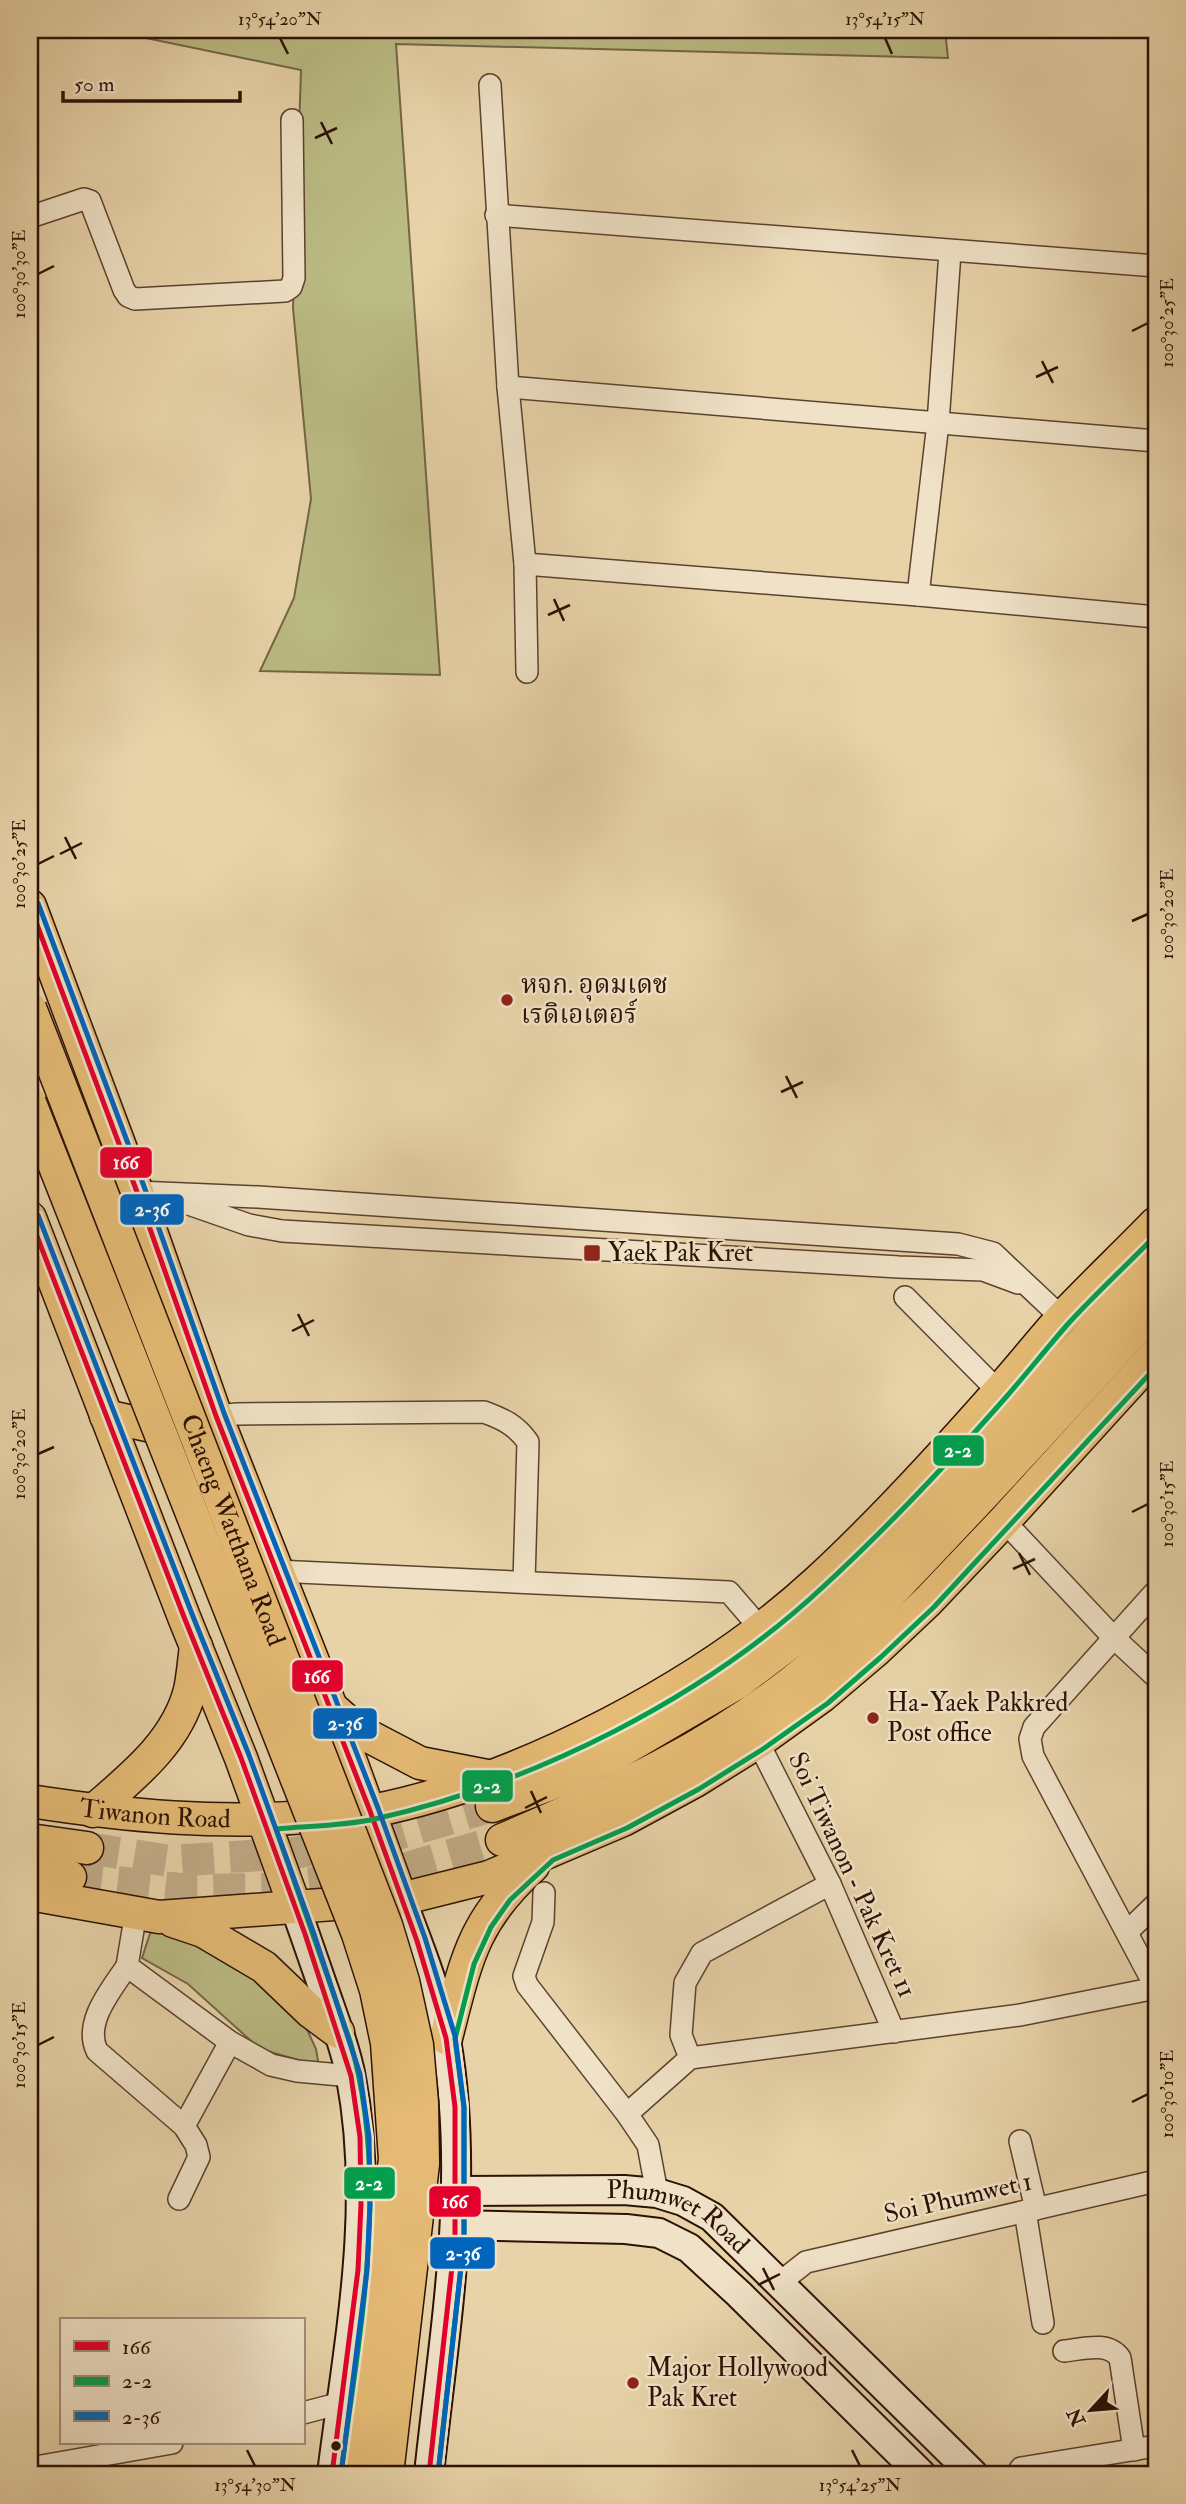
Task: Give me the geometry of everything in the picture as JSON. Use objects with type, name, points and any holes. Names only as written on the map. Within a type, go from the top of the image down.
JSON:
[{"type":"main road","name":"Chaeng Watthana Road","points":[[30,906],[151,1193],[199,1370],[370,1811],[434,1992],[446,2038],[455,2107],[455,2225],[429,2474]]},
{"type":"main road","name":"Chaeng Watthana Road","points":[[30,1009],[381,1912],[403,1980],[417,2045],[423,2164],[387,2474]]},
{"type":"main road","name":"Chaeng Watthana Road","points":[[30,1103],[358,1934],[376,1990],[387,2043],[395,2159],[357,2474]]},
{"type":"main road","points":[[30,1218],[264,1821],[351,2076],[360,2137],[358,2270],[332,2474]]},
{"type":"main road","name":"Tiwanon Road","points":[[30,1801],[93,1811],[213,1821],[264,1821],[370,1811],[442,1792],[491,1791],[570,1742],[643,1705],[701,1670],[760,1628],[816,1583],[870,1530],[999,1391],[1062,1318],[1156,1223]]},
{"type":"main road","points":[[331,1707],[357,1730],[420,1763],[491,1791],[561,1780],[619,1752],[737,1683],[799,1636],[858,1583],[967,1471],[1156,1262]]},
{"type":"main road","points":[[502,1840],[568,1812],[692,1749],[749,1713],[806,1671],[860,1623],[921,1562],[1156,1307]]},
{"type":"main road","points":[[148,1915],[401,1899],[489,1877],[623,1821],[695,1781],[758,1742],[821,1696],[875,1651],[928,1601],[1004,1521],[1156,1354]]},
{"type":"main road","points":[[106,1416],[160,1428],[185,1414],[197,1400],[199,1370]]},
{"type":"main road","points":[[93,1811],[136,1773],[169,1736],[181,1715],[190,1690],[196,1647]]},
{"type":"main road","points":[[30,1840],[87,1848]]},
{"type":"main road","points":[[446,2038],[466,1961],[483,1923],[503,1894],[548,1853]]},
{"type":"main road","points":[[30,1871],[70,1877]]},
{"type":"main road","points":[[30,1895],[148,1915],[203,1931],[264,1967],[311,2012],[338,2032]]},
{"type":"main road","name":"Phumwet Road","points":[[456,2191],[624,2190],[657,2193],[683,2201],[712,2217],[973,2474]]},
{"type":"main road","points":[[522,2191],[523,2227]]},
{"type":"main road","name":"Phumwet Road","points":[[455,2225],[626,2229],[659,2233],[689,2248],[921,2474]]},
{"type":"main road","points":[[346,2358],[367,2337],[383,2331],[401,2331],[427,2344],[440,2368]]},
{"type":"street","points":[[490,85],[508,387],[525,564],[527,673]]},
{"type":"street","points":[[30,217],[83,199],[90,201],[124,290],[128,296],[135,299],[285,290],[291,287],[294,278],[292,120]]},
{"type":"street","points":[[496,215],[1156,266]]},
{"type":"street","points":[[918,595],[938,423],[950,252]]},
{"type":"street","points":[[508,387],[1156,440]]},
{"type":"street","points":[[525,564],[1156,617]]},
{"type":"street","points":[[151,1193],[258,1197],[958,1244],[993,1253],[1062,1318]]},
{"type":"street","points":[[151,1193],[249,1225],[282,1231],[967,1269],[996,1274],[1030,1288]]},
{"type":"street","points":[[377,1237],[380,1206]]},
{"type":"street","points":[[905,1297],[999,1391]]},
{"type":"street","points":[[216,1416],[484,1412],[506,1420],[519,1430],[528,1442],[524,1582]]},
{"type":"street","points":[[1004,1521],[1113,1637],[1156,1677]]},
{"type":"street","points":[[276,1571],[729,1592],[760,1628]]},
{"type":"street","points":[[627,2114],[690,2058],[1020,2015],[1156,1989],[1033,1756],[1030,1739],[1034,1727],[1156,1591]]},
{"type":"street","name":"Soi Tiwanon - Pak Kret 11","points":[[758,1742],[830,1884],[894,2032]]},
{"type":"street","points":[[690,2058],[681,2035],[685,1983],[702,1953],[830,1884]]},
{"type":"street","points":[[544,1893],[542,1922],[524,1976],[527,1985],[627,2114],[648,2146],[657,2193]]},
{"type":"street","points":[[1126,1932],[1156,1905]]},
{"type":"street","points":[[148,1915],[127,1966],[98,2012],[93,2029],[94,2044],[97,2051],[184,2126],[196,2145],[199,2157],[179,2199]]},
{"type":"street","points":[[127,1966],[230,2042],[271,2065],[297,2071],[351,2076]]},
{"type":"street","points":[[184,2126],[230,2042]]},
{"type":"street","points":[[1020,2140],[1043,2323]]},
{"type":"street","name":"Soi Phumwet 1","points":[[778,2284],[806,2262],[1156,2181]]},
{"type":"street","points":[[1064,2351],[1105,2347],[1115,2350],[1120,2358],[1134,2450]]},
{"type":"street","points":[[304,2413],[341,2403]]},
{"type":"street","points":[[30,2468],[166,2444]]},
{"type":"street","points":[[1017,2474],[1021,2468],[1156,2446]]},
{"type":"green space","points":[[107,30],[945,30],[948,58],[396,44],[440,675],[260,671],[294,598],[311,499],[293,308],[301,70]]},
{"type":"green space","points":[[155,1918],[223,1949],[304,2023],[316,2049],[319,2066],[260,2049],[188,1984],[142,1958]]},
{"type":"tunnel","points":[[87,1848],[170,1861],[294,1853],[391,1836],[492,1806]]},
{"type":"tunnel","points":[[70,1877],[190,1890],[266,1889],[372,1876],[502,1840]]},
{"type":"transit line","name":"2-36","points":[[38,903],[145,1189],[224,1413],[378,1808],[425,1938],[455,2036],[464,2107],[464,2240],[438,2474]]},
{"type":"transit line","name":"166","points":[[30,906],[137,1192],[216,1416],[370,1811],[417,1941],[446,2038],[455,2107],[455,2240],[429,2474]]},
{"type":"transit line","name":"2-36","points":[[38,1215],[249,1755],[313,1931],[360,2074],[369,2137],[367,2270],[341,2474]]},
{"type":"transit line","name":"166","points":[[30,1218],[241,1758],[305,1934],[351,2076],[360,2137],[358,2270],[332,2474]]},
{"type":"transit line","name":"2-2","points":[[341,2474],[368,2257],[368,2148],[362,2094],[350,2041],[276,1829],[375,1819],[496,1783],[614,1731],[671,1700],[725,1665],[777,1627],[871,1541],[963,1445],[1078,1313],[1156,1235]]},
{"type":"transit line","name":"2-2","points":[[438,2474],[464,2240],[464,2107],[455,2039],[474,1964],[491,1927],[510,1900],[553,1860],[627,1828],[699,1789],[763,1749],[828,1703],[934,1607],[1156,1367]]},
{"type":"place","name":"หจก. อุดมเดช เรดิเอเตอร์","points":[[507,1000]]},
{"type":"place","name":"Yaek Pak Kret","points":[[592,1253]]},
{"type":"place","name":"Ha-Yaek Pakkred Post office","points":[[873,1718]]},
{"type":"place","name":"Major Hollywood Pak Kret","points":[[633,2383]]}]
